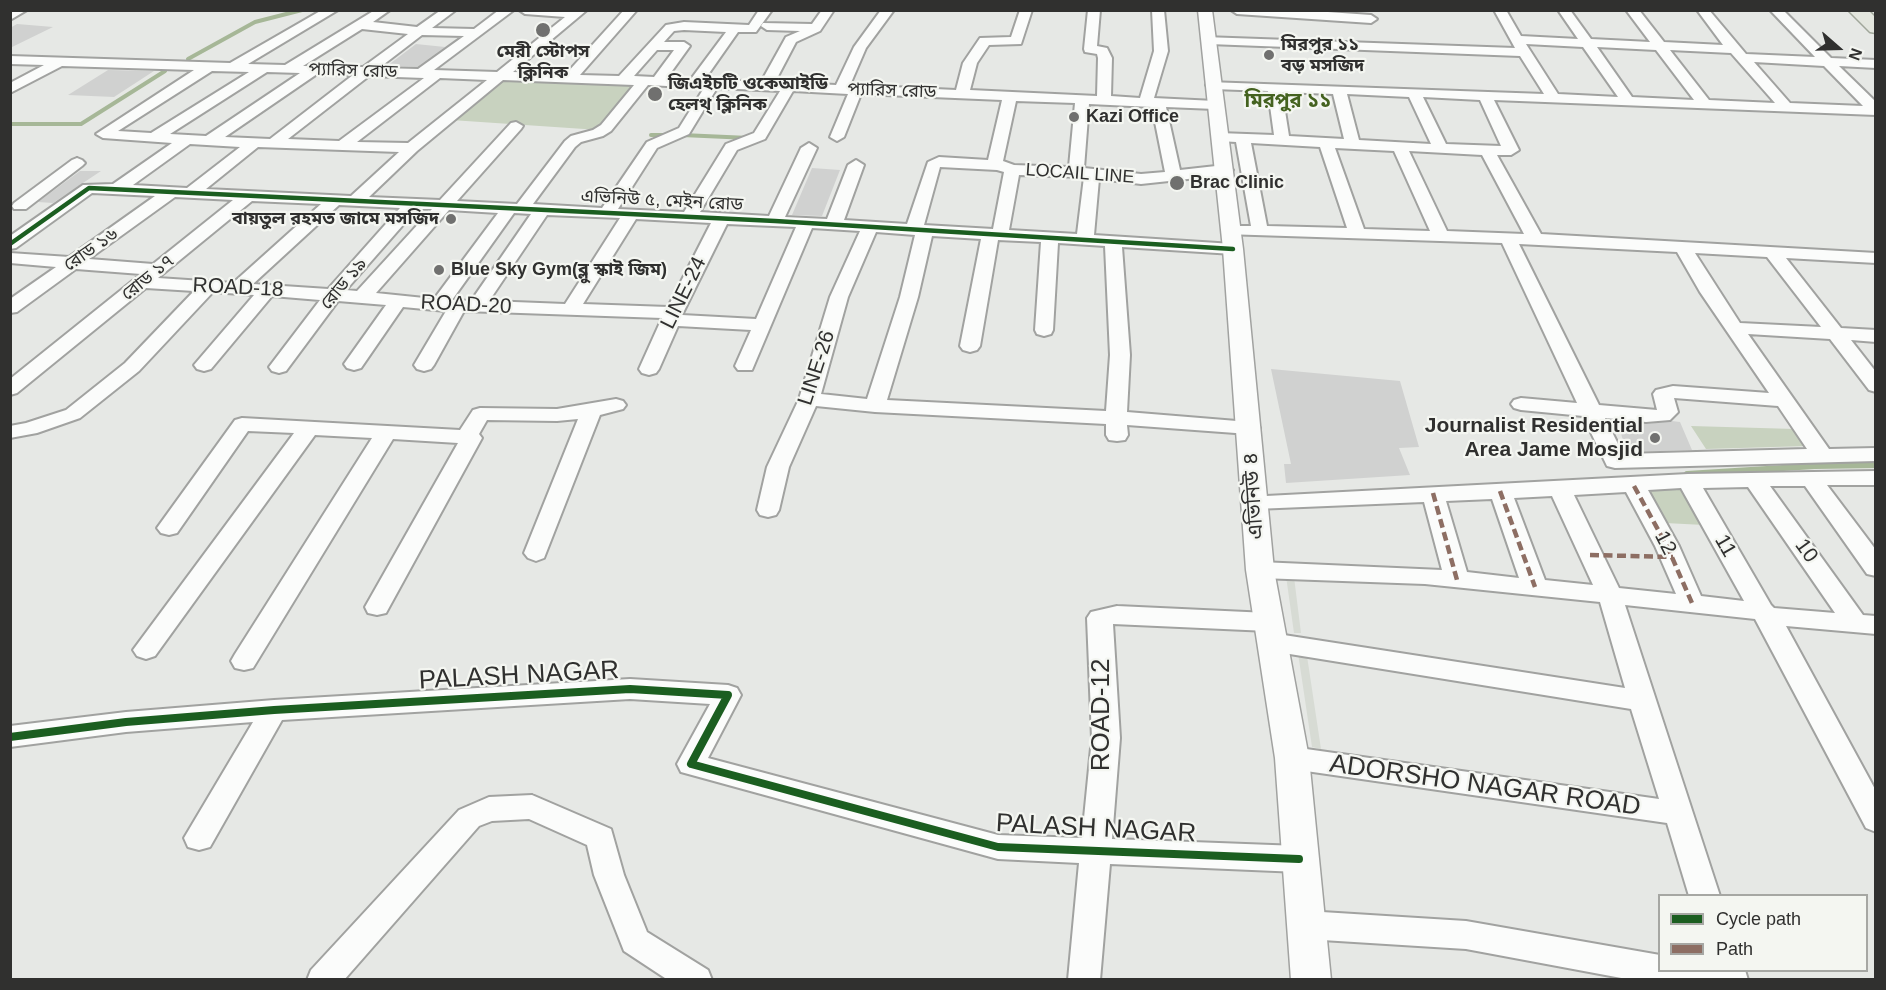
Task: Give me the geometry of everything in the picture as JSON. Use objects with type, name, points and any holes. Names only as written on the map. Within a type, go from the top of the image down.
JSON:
[{"type":"main road","points":[[1864,13],[1875,28]]},
{"type":"street","points":[[10,16],[21,10]]},
{"type":"street","points":[[232,68],[332,10]]},
{"type":"street","points":[[288,69],[384,10]]},
{"type":"street","points":[[275,142],[369,72],[419,31],[450,10]]},
{"type":"street","points":[[420,74],[508,10]]},
{"type":"street","points":[[525,10],[579,12]]},
{"type":"street","points":[[570,78],[631,10]]},
{"type":"street","points":[[690,26],[700,10]]},
{"type":"street","points":[[720,28],[732,10]]},
{"type":"street","points":[[623,80],[670,28],[690,26],[752,29],[766,10]]},
{"type":"street","points":[[766,86],[791,39],[816,28],[828,10]]},
{"type":"street","points":[[837,137],[860,47],[888,10]]},
{"type":"street","points":[[962,94],[970,63],[985,41],[1016,41],[1026,10]]},
{"type":"street","points":[[1094,10],[1090,49],[1102,51],[1105,58],[1104,100]]},
{"type":"street","points":[[1158,10],[1161,51],[1152,102],[1173,177]]},
{"type":"street","name":"এভিনিউ ৪","points":[[1205,10],[1214,95],[1231,138],[1225,170],[1256,501],[1260,570],[1292,758],[1311,980]]},
{"type":"street","points":[[1237,10],[1371,19]]},
{"type":"street","points":[[1500,10],[1553,98]]},
{"type":"street","points":[[1564,10],[1627,100]]},
{"type":"street","points":[[1632,10],[1704,103]]},
{"type":"street","points":[[1703,10],[1712,24],[1786,107]]},
{"type":"street","points":[[1776,10],[1875,111]]},
{"type":"street","points":[[356,200],[412,148],[497,76],[579,12]]},
{"type":"street","points":[[362,25],[419,31],[476,33]]},
{"type":"street","points":[[767,26],[816,28]]},
{"type":"street","points":[[695,83],[734,29]]},
{"type":"street","points":[[1209,40],[1525,52]]},
{"type":"street","points":[[1517,40],[1659,46],[1828,62],[1875,64]]},
{"type":"street","points":[[654,46],[721,47]]},
{"type":"street","points":[[424,365],[515,209],[570,144],[576,139],[598,133],[606,128],[651,81],[693,46]]},
{"type":"street","name":"প্যারিস রোড","points":[[10,60],[570,78],[1152,102],[1274,87],[1875,111]]},
{"type":"street","points":[[10,89],[60,62]]},
{"type":"street","points":[[208,67],[103,134],[186,140],[412,148]]},
{"type":"street","points":[[153,138],[263,69]]},
{"type":"street","points":[[209,141],[314,70]]},
{"type":"street","points":[[344,144],[437,74]]},
{"type":"street","points":[[607,213],[652,145],[684,131],[713,84]]},
{"type":"street","points":[[689,217],[731,147],[760,136],[789,87]]},
{"type":"street","points":[[1274,87],[1282,140]]},
{"type":"street","points":[[1339,90],[1352,143]]},
{"type":"street","points":[[1414,93],[1440,147]]},
{"type":"street","points":[[995,164],[1010,95]]},
{"type":"street","points":[[1260,231],[1231,138],[1487,151],[1511,150],[1485,96]]},
{"type":"street","points":[[1082,99],[1085,240]]},
{"type":"street","points":[[362,297],[516,126]]},
{"type":"street","points":[[117,190],[186,140]]},
{"type":"street","points":[[191,193],[255,142]]},
{"type":"street","points":[[1326,142],[1357,234]]},
{"type":"street","points":[[1399,146],[1441,236]]},
{"type":"street","points":[[775,221],[809,148]]},
{"type":"street","points":[[1487,151],[1535,238]]},
{"type":"street","points":[[15,208],[77,162]]},
{"type":"street","name":"LOCAIL LINE","points":[[920,230],[933,165],[936,163],[995,164],[1012,170],[1084,173],[1141,179],[1225,170]]},
{"type":"street","points":[[834,224],[856,165]]},
{"type":"street","points":[[970,346],[1012,170]]},
{"type":"street","name":"এভিনিউ ৫, মেইন রোড","points":[[60,207],[89,188],[834,224],[1113,242],[1232,239],[1260,231],[1535,238],[1868,257]]},
{"type":"street","name":"রোড ১৬","points":[[10,308],[171,192]]},
{"type":"street","name":"রোড ১৭","points":[[10,389],[248,196]]},
{"type":"street","points":[[237,288],[335,200]]},
{"type":"street","name":"রোড ১৯","points":[[279,367],[334,293],[412,204]]},
{"type":"street","points":[[15,208],[60,207]]},
{"type":"street","points":[[10,244],[60,207]]},
{"type":"street","points":[[457,306],[542,210]]},
{"type":"street","points":[[571,309],[631,214]]},
{"type":"street","name":"LINE-24","points":[[649,369],[672,316],[721,219]]},
{"type":"street","points":[[745,366],[806,223]]},
{"type":"street","name":"LINE-26","points":[[768,510],[778,467],[809,399],[839,297],[870,227]]},
{"type":"street","points":[[876,402],[909,297],[920,230]]},
{"type":"street","points":[[1044,330],[1050,237]]},
{"type":"street","points":[[1508,238],[1615,461],[1875,454]]},
{"type":"street","points":[[1113,242],[1120,355],[1117,426]]},
{"type":"street","points":[[1683,247],[1709,292],[1822,455]]},
{"type":"street","points":[[1772,252],[1875,386]]},
{"type":"street","points":[[1868,257],[1875,275]]},
{"type":"street","points":[[10,258],[158,270]]},
{"type":"street","name":"ROAD-18","points":[[142,282],[334,293],[362,297]]},
{"type":"street","points":[[10,432],[50,423],[73,414],[132,367],[210,286]]},
{"type":"street","points":[[204,365],[268,290]]},
{"type":"street","name":"ROAD-20","points":[[362,297],[457,306],[571,309],[672,316],[762,325]]},
{"type":"street","points":[[354,364],[398,301]]},
{"type":"street","points":[[1734,328],[1875,336]]},
{"type":"street","points":[[1521,404],[1663,416],[1668,412],[1663,394],[1673,392],[1783,400]]},
{"type":"street","points":[[809,399],[1117,426],[1249,428]]},
{"type":"street","points":[[466,437],[480,414],[557,416],[616,405]]},
{"type":"street","points":[[536,553],[591,411]]},
{"type":"street","points":[[169,528],[242,424],[471,438],[377,607]]},
{"type":"street","points":[[146,650],[309,428]]},
{"type":"street","points":[[244,661],[386,433]]},
{"type":"street","points":[[1256,501],[1634,486],[1688,481],[1875,478]]},
{"type":"street","points":[[1811,479],[1875,568]]},
{"type":"street","name":"10","points":[[1754,480],[1866,625]]},
{"type":"street","name":"11","points":[[1688,481],[1765,613],[1875,820]]},
{"type":"street","name":"12","points":[[1634,486],[1667,546],[1692,603]]},
{"type":"street","points":[[1560,489],[1610,595],[1704,894]]},
{"type":"street","points":[[1500,491],[1534,587]]},
{"type":"street","points":[[1433,493],[1457,580]]},
{"type":"street","points":[[1260,570],[1425,576],[1692,603],[1866,625]]},
{"type":"street","name":"ROAD-12","points":[[1084,980],[1106,738],[1100,618],[1117,615],[1270,632]]},
{"type":"street","points":[[1270,632],[1642,701]]},
{"type":"street","name":"PALASH NAGAR","points":[[10,737],[126,722],[274,710],[630,689],[728,695],[691,764],[998,847],[1299,859]]},
{"type":"street","points":[[199,838],[274,710]]},
{"type":"street","name":"ADORSHO NAGAR ROAD","points":[[1292,758],[1678,813]]},
{"type":"street","points":[[323,980],[469,818],[489,809],[532,807],[600,838],[609,875],[635,941],[696,980]]},
{"type":"street","points":[[1306,925],[1466,935],[1658,969]]},
{"type":"street","points":[[1671,972],[1711,980]]},
{"type":"shaded area","points":[[1286,576],[1294,577],[1301,633],[1294,633]]},
{"type":"shaded area","points":[[1298,653],[1307,656],[1321,749],[1312,747]]},
{"type":"green space","points":[[505,77],[633,83],[636,85],[599,130],[451,120]]},
{"type":"green space","points":[[1691,426],[1795,429],[1807,446],[1706,449]]},
{"type":"green space","points":[[1683,485],[1704,525],[1665,523],[1644,490]]},
{"type":"building","points":[[17,24],[53,27],[10,48],[10,28]]},
{"type":"building","points":[[416,44],[445,47],[417,67],[387,66]]},
{"type":"building","points":[[108,70],[154,71],[114,97],[68,95]]},
{"type":"building","points":[[812,168],[840,170],[822,216],[792,215]]},
{"type":"building","points":[[80,171],[101,171],[53,203],[38,202]]},
{"type":"building","points":[[1271,369],[1400,381],[1419,447],[1399,448],[1410,475],[1286,483],[1284,464],[1291,464]]},
{"type":"building","name":"Journalist Residential Area Jame Mosjid","points":[[1618,422],[1646,424],[1680,422],[1692,450],[1626,452]]},
{"type":"waterway","points":[[188,59],[255,22],[302,10]]},
{"type":"waterway","points":[[10,124],[81,124],[165,71]]},
{"type":"waterway","points":[[651,135],[671,135]]},
{"type":"waterway","points":[[682,135],[749,138]]},
{"type":"waterway","points":[[1687,474],[1815,466],[1876,465]]},
{"type":"marked path","points":[[1634,486],[1667,546],[1692,603]]},
{"type":"marked path","points":[[1500,491],[1535,587]]},
{"type":"marked path","points":[[1433,493],[1457,580]]},
{"type":"marked path","points":[[1590,555],[1673,557]]},
{"type":"cycle path","points":[[10,244],[89,188],[775,221],[1233,249]]},
{"type":"cycle path","points":[[10,737],[126,722],[274,710],[630,689],[728,695],[691,764],[998,847],[1299,859]]},
{"type":"place","name":"মেরী স্টোপস ক্লিনিক","points":[[543,30]]},
{"type":"place","name":"মিরপুর ১১ বড় মসজিদ","points":[[1269,55]]},
{"type":"place","name":"জিএইচটি ওকেআইডি হেলথ্ ক্লিনিক","points":[[655,94]]},
{"type":"place","name":"Kazi Office","points":[[1074,117]]},
{"type":"place","name":"Brac Clinic","points":[[1177,183]]},
{"type":"place","name":"বায়তুল রহমত জামে মসজিদ","points":[[451,219]]},
{"type":"place","name":"Blue Sky Gym(ব্লু স্কাই জিম)","points":[[439,270]]},
{"type":"place","name":"Journalist Residential Area Jame Mosjid","points":[[1655,438]]},
{"type":"district","name":"মিরপুর ১১","points":[[1288,101]]}]
